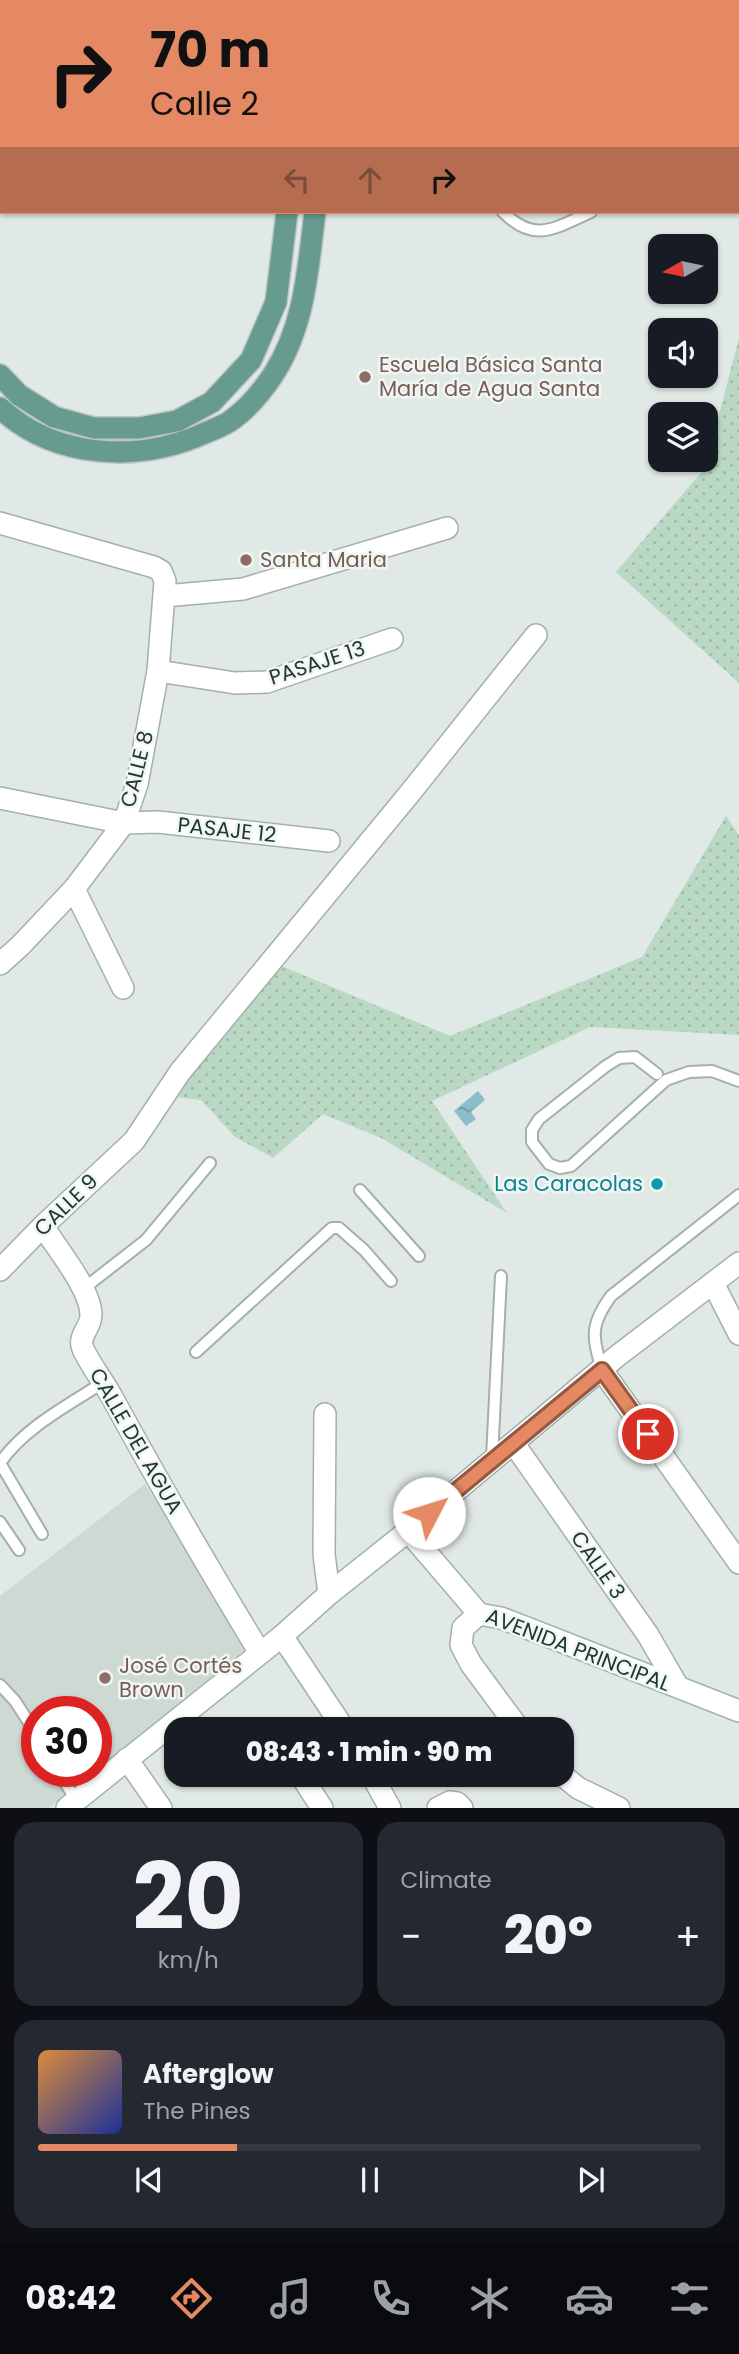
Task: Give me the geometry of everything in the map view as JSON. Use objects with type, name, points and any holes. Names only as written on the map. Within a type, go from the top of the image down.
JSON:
[{"type":"main road","points":[[0,375],[19,395],[54,417],[94,428],[139,428],[177,421],[212,402],[251,360],[276,302],[287,214]]},
{"type":"main road","points":[[0,408],[43,438],[89,451],[140,453],[185,442],[232,421],[272,376],[292,340],[302,310],[315,214]]},
{"type":"street","name":"CALLE 8","points":[[0,523],[154,567],[161,571],[165,581],[158,671],[137,784],[124,822],[74,889],[0,964]]},
{"type":"street","points":[[165,596],[243,589],[447,528]]},
{"type":"street","name":"CALLE 9","points":[[0,1270],[134,1141],[180,1072],[410,793],[536,635]]},
{"type":"street","name":"PASAJE 13","points":[[158,671],[235,683],[267,682],[392,639]]},
{"type":"street","name":"PASAJE 12","points":[[0,798],[124,822],[158,822],[329,841]]},
{"type":"street","points":[[74,889],[123,988]]},
{"type":"street","name":"CALLE DEL AGUA","points":[[43,1226],[83,1289],[91,1315],[81,1344],[158,1482],[260,1653]]},
{"type":"street","points":[[75,1805],[127,1759],[282,1636],[329,1594],[602,1370],[739,1263]]},
{"type":"street","points":[[713,1283],[739,1334]]},
{"type":"street","points":[[602,1370],[739,1563]]},
{"type":"street","points":[[325,1414],[324,1554],[329,1594]]},
{"type":"street","name":"CALLE 3","points":[[514,1444],[648,1635],[678,1687]]},
{"type":"street","name":"AVENIDA PRINCIPAL","points":[[408,1531],[479,1614],[527,1628],[739,1711]]},
{"type":"street","points":[[479,1614],[463,1628],[461,1645],[471,1664],[510,1717]]},
{"type":"street","points":[[282,1636],[336,1717]]},
{"type":"street","points":[[127,1759],[161,1808]]},
{"type":"street","points":[[574,1785],[619,1808]]},
{"type":"street","points":[[308,1787],[322,1808]]},
{"type":"street","points":[[378,1787],[390,1808]]},
{"type":"street","points":[[438,1808],[450,1802],[457,1803],[462,1808]]},
{"type":"lane","points":[[505,214],[516,226],[534,231],[552,229],[586,214]]},
{"type":"lane","points":[[657,1074],[635,1057],[619,1058],[539,1119],[532,1129],[532,1142],[549,1164],[560,1168],[571,1166],[666,1080],[690,1072],[712,1071],[739,1081]]},
{"type":"lane","points":[[83,1289],[146,1240],[210,1163]]},
{"type":"lane","points":[[360,1190],[419,1256]]},
{"type":"lane","points":[[602,1370],[595,1346],[595,1330],[598,1314],[611,1296],[739,1195]]},
{"type":"lane","points":[[196,1352],[332,1228],[339,1228],[364,1250],[391,1281]]},
{"type":"lane","points":[[492,1461],[500,1276]]},
{"type":"lane","points":[[42,1534],[0,1464],[12,1447],[104,1381]]},
{"type":"lane","points":[[0,1522],[19,1550]]},
{"type":"lane","points":[[0,1685],[21,1710]]},
{"type":"lane","points":[[66,1787],[75,1805]]},
{"type":"shaded area","name":"José Cortés Brown","points":[[145,1484],[252,1645],[112,1757],[112,1696],[21,1696],[21,1787],[75,1787],[49,1808],[0,1808],[0,1596]]},
{"type":"green space","points":[[739,338],[739,683],[616,572],[702,472],[718,472],[718,418]]},
{"type":"green space","points":[[726,816],[739,835],[739,1035],[590,1027],[432,1101],[507,1213],[381,1138],[323,1114],[273,1158],[235,1137],[201,1100],[168,1096],[279,965],[450,1036],[642,957]]},
{"type":"water","points":[[478,1091],[485,1100],[471,1112],[476,1119],[466,1126],[454,1111]]},
{"type":"place","name":"Escuela Básica Santa María de Agua Santa","points":[[365,377]]},
{"type":"place","name":"Santa Maria","points":[[246,560]]},
{"type":"place","name":"Las Caracolas","points":[[657,1184]]},
{"type":"place","name":"José Cortés Brown","points":[[105,1678]]},
{"type":"route","points":[[429,1513],[602,1370],[648,1434]]}]
